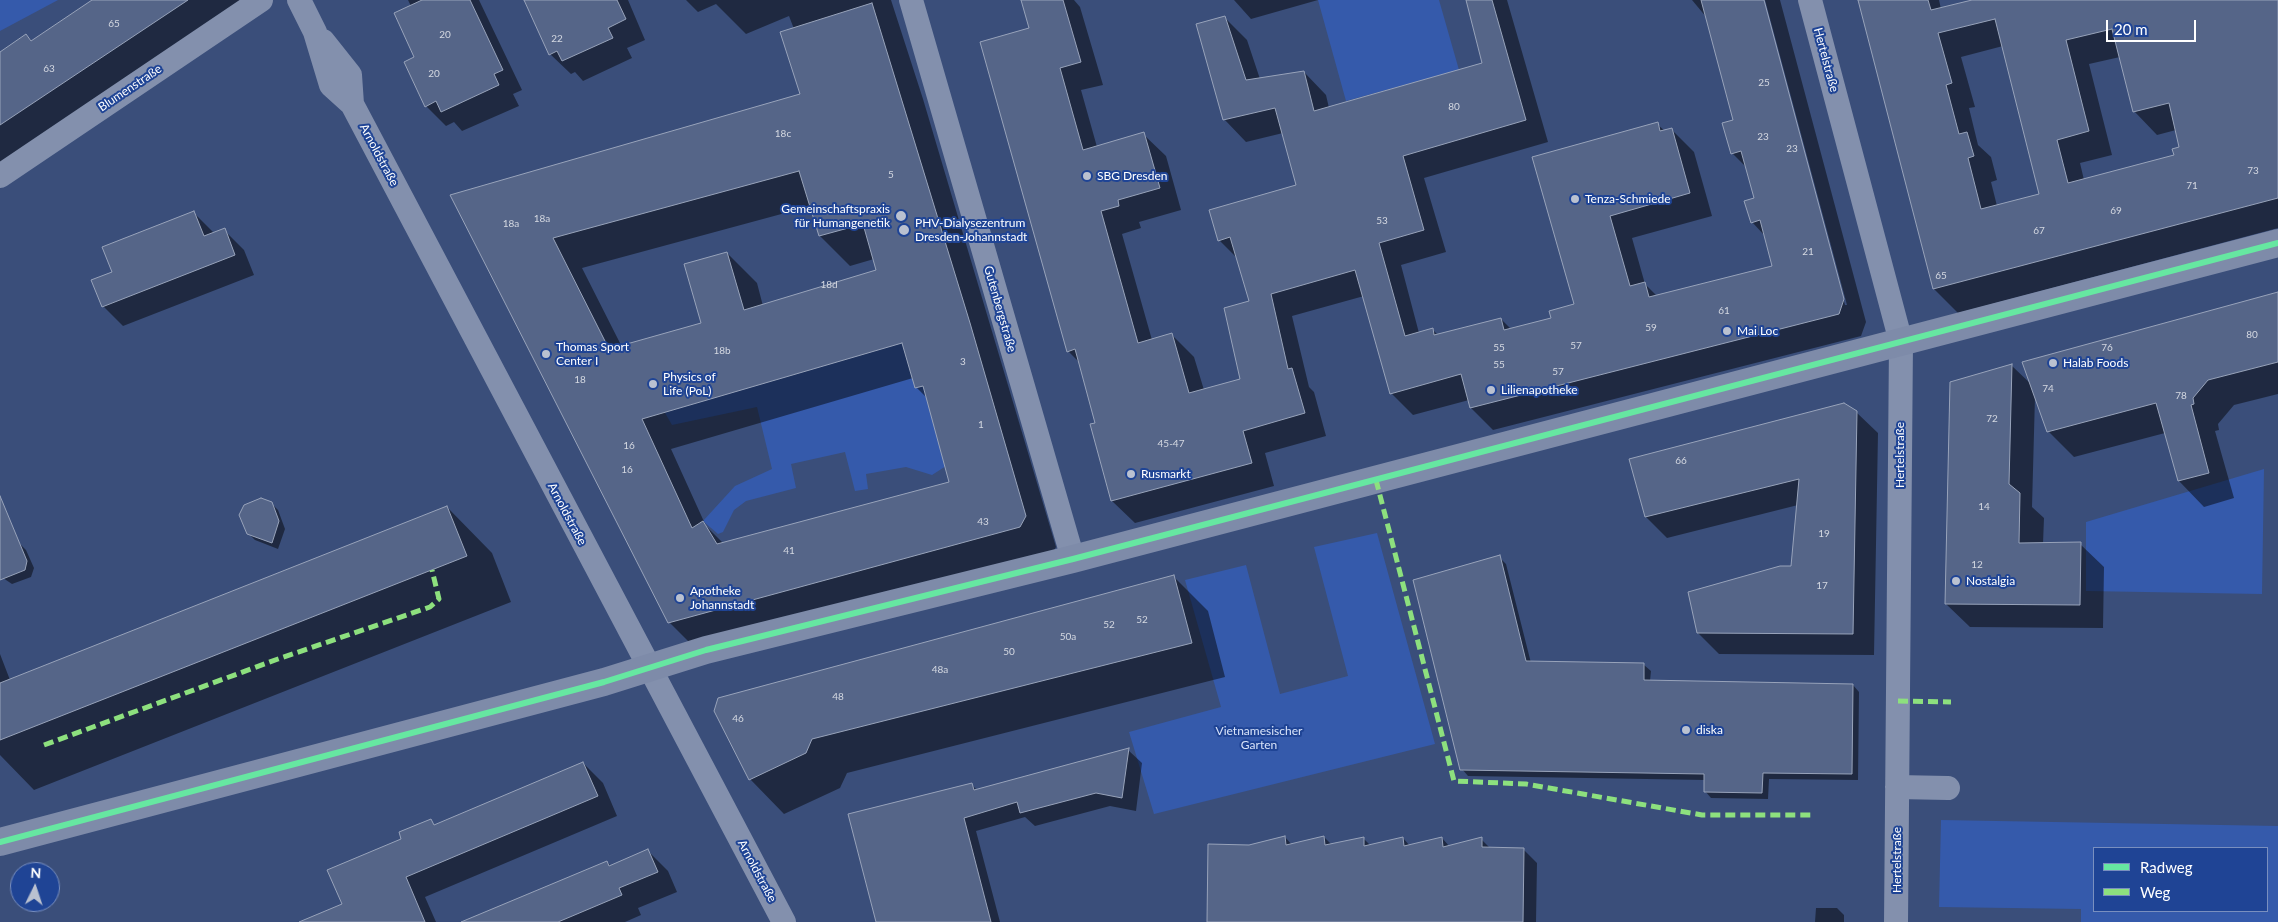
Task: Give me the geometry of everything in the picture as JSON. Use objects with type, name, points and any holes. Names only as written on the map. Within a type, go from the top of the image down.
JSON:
[{"type":"street","name":"Blumenstraße","points":[[0,176],[261,0]]},
{"type":"street","name":"Arnoldstraße","points":[[300,0],[315,32],[350,75],[352,104],[784,922]]},
{"type":"street","name":"Gutenbergstraße","points":[[911,0],[1073,559]]},
{"type":"street","name":"Hertelstraße","points":[[1810,0],[1901,342],[1896,922]]},
{"type":"street","points":[[0,842],[595,684],[716,648],[1073,559],[2278,243]]},
{"type":"street","points":[[1897,787],[1948,788]]},
{"type":"green space","points":[[0,0],[58,0],[0,31]]},
{"type":"green space","points":[[1318,0],[1439,0],[1459,70],[1346,101]]},
{"type":"green space","points":[[904,342],[915,388],[923,386],[946,466],[932,475],[906,467],[866,474],[868,489],[855,491],[845,452],[791,464],[796,488],[746,501],[734,510],[723,532],[718,534],[703,521],[735,486],[772,469],[757,407],[672,425],[661,406]]},
{"type":"green space","points":[[2264,469],[2262,594],[2086,591],[2086,522]]},
{"type":"green space","name":"Vietnamesischer Garten","points":[[1377,533],[1435,744],[1154,814],[1129,732],[1221,707],[1185,580],[1246,565],[1280,694],[1348,676],[1314,547]]},
{"type":"green space","points":[[1941,820],[2278,826],[2278,922],[2081,922],[2081,909],[1939,907]]},
{"type":"building","points":[[92,0],[188,0],[0,125],[0,52],[26,34],[31,41]]},
{"type":"building","points":[[422,0],[470,0],[503,70],[494,74],[499,85],[441,112],[436,101],[425,107],[404,62],[414,57],[394,13]]},
{"type":"building","points":[[524,0],[617,0],[626,19],[608,28],[613,38],[562,61],[557,51],[549,55]]},
{"type":"building","points":[[1021,0],[1063,0],[1081,62],[1060,68],[1083,150],[1144,132],[1160,188],[1118,200],[1119,206],[1101,211],[1138,343],[1172,333],[1189,393],[1240,379],[1224,308],[1249,301],[1230,237],[1218,241],[1209,210],[1296,185],[1275,108],[1223,120],[1196,24],[1225,16],[1246,80],[1304,71],[1314,111],[1482,63],[1466,0],[1492,0],[1526,120],[1403,156],[1424,230],[1379,243],[1405,336],[1433,328],[1434,335],[1501,318],[1504,330],[1551,318],[1549,311],[1574,304],[1532,157],[1658,122],[1660,131],[1672,128],[1690,193],[1610,216],[1630,286],[1645,282],[1649,297],[1772,266],[1760,220],[1751,223],[1744,201],[1754,198],[1741,151],[1731,154],[1722,123],[1733,120],[1701,0],[1764,0],[1844,299],[1839,314],[1470,408],[1461,374],[1390,394],[1355,270],[1271,294],[1288,369],[1292,368],[1305,413],[1243,431],[1252,463],[1111,501],[1090,424],[1095,423],[1075,349],[1067,352],[980,42],[1029,28]]},
{"type":"building","points":[[1858,0],[1928,0],[1931,10],[1972,0],[2278,0],[2278,198],[1933,289]],"holes":[[[1995,19],[2039,194],[1981,209],[1968,158],[1974,156],[1967,132],[1959,134],[1946,85],[1952,83],[1938,33]],[[2112,29],[2133,112],[2169,103],[2179,147],[2172,149],[2174,155],[2068,183],[2057,140],[2089,131],[2066,40]]]},
{"type":"building","points":[[872,3],[970,323],[1026,516],[1020,527],[668,623],[450,195],[800,94],[780,32]],"holes":[[[799,171],[819,236],[863,224],[876,270],[744,310],[727,252],[684,264],[701,323],[609,349],[553,238]],[[902,343],[915,388],[923,386],[949,482],[717,544],[703,521],[692,528],[642,419]]]},
{"type":"building","points":[[194,211],[204,236],[225,228],[235,255],[102,307],[91,280],[112,272],[102,247]]},
{"type":"building","points":[[2278,292],[2278,362],[2208,380],[2193,398],[2194,404],[2191,405],[2209,473],[2178,481],[2156,403],[2047,432],[2022,362]]},
{"type":"building","points":[[2012,364],[2009,484],[2020,493],[2019,543],[2081,542],[2080,605],[1945,604],[1950,382]]},
{"type":"building","points":[[1844,403],[1857,411],[1853,634],[1697,633],[1688,592],[1780,566],[1791,566],[1799,479],[1645,517],[1629,459]]},
{"type":"building","points":[[0,496],[27,561],[25,570],[0,580]]},
{"type":"building","points":[[261,498],[272,502],[279,521],[272,543],[247,534],[239,515],[244,505]]},
{"type":"building","points":[[447,506],[467,556],[0,740],[0,683]]},
{"type":"building","points":[[1500,555],[1526,661],[1644,663],[1644,680],[1853,684],[1852,774],[1763,773],[1762,793],[1704,792],[1704,774],[1460,770],[1413,580]]},
{"type":"building","points":[[1174,575],[1192,643],[812,739],[806,753],[749,780],[714,711],[718,698]]},
{"type":"building","points":[[1129,748],[1122,798],[1096,793],[1020,813],[1017,802],[964,818],[991,922],[876,922],[848,814],[972,783],[974,790]]},
{"type":"building","points":[[583,762],[598,796],[406,877],[425,922],[299,922],[342,904],[327,870],[401,839],[399,832],[431,819],[434,825]]},
{"type":"building","points":[[1285,836],[1286,845],[1324,836],[1325,845],[1364,837],[1364,846],[1403,837],[1404,846],[1442,837],[1443,847],[1482,837],[1482,847],[1524,848],[1523,922],[1207,922],[1208,844],[1249,845]]},
{"type":"building","points":[[648,849],[658,872],[619,888],[622,895],[558,922],[461,922],[607,861],[609,866]]},
{"type":"marked path","points":[[1376,480],[1454,781],[1526,784],[1702,815],[1811,815]]},
{"type":"marked path","points":[[44,745],[278,659],[430,607],[439,599],[432,570]]},
{"type":"marked path","points":[[1898,701],[1951,702]]},
{"type":"cycle path","points":[[0,842],[604,682],[706,650],[1073,559],[2278,243]]},
{"type":"place","name":"SBG Dresden","points":[[1087,176]]},
{"type":"place","name":"Tenza-Schmiede","points":[[1575,199]]},
{"type":"place","name":"Gemeinschaftspraxis für Humangenetik","points":[[901,216]]},
{"type":"place","name":"PHV-Dialysezentrum Dresden-Johannstadt","points":[[904,230]]},
{"type":"place","name":"Mai Loc","points":[[1727,331]]},
{"type":"place","name":"Thomas Sport Center I","points":[[546,354]]},
{"type":"place","name":"Halab Foods","points":[[2053,363]]},
{"type":"place","name":"Physics of Life (PoL)","points":[[653,384]]},
{"type":"place","name":"Lilienapotheke","points":[[1491,390]]},
{"type":"place","name":"Rusmarkt","points":[[1131,474]]},
{"type":"place","name":"Nostalgia","points":[[1956,581]]},
{"type":"place","name":"Apotheke Johannstadt","points":[[680,598]]},
{"type":"place","name":"diska","points":[[1686,730]]}]
